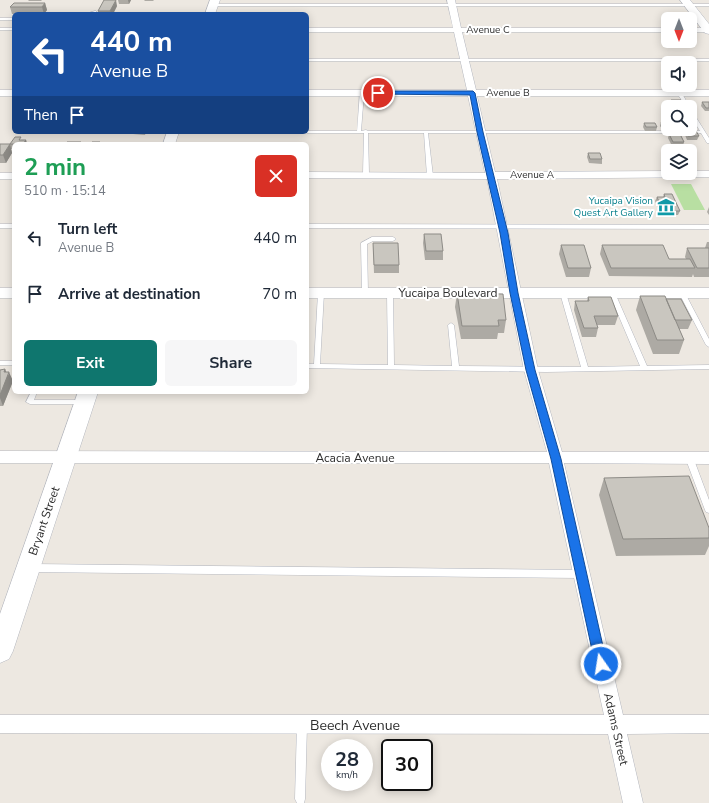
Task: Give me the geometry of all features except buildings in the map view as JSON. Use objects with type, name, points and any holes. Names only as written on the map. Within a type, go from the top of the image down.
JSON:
[{"type":"main road","name":"Yucaipa Boulevard","points":[[314,293],[709,293]]},
{"type":"main road","name":"Bryant Street","points":[[0,651],[86,397]]},
{"type":"street","name":"Adams Street","points":[[452,3],[502,226],[514,293],[531,370],[556,459],[633,803]]},
{"type":"street","points":[[687,3],[709,30]]},
{"type":"street","name":"Avenue C","points":[[309,30],[661,30]]},
{"type":"street","points":[[697,30],[709,30]]},
{"type":"street","points":[[0,93],[12,93]]},
{"type":"street","name":"Avenue B","points":[[309,93],[709,93]]},
{"type":"street","name":"Avenue A","points":[[309,175],[366,174],[430,176],[709,174]]},
{"type":"street","points":[[0,176],[12,176]]},
{"type":"street","points":[[0,293],[12,293]]},
{"type":"street","name":"Acacia Avenue","points":[[0,457],[556,459],[709,458]]},
{"type":"street","name":"Beech Avenue","points":[[0,724],[709,724]]},
{"type":"lane","points":[[213,6],[452,3],[687,3],[709,5]]},
{"type":"lane","points":[[0,19],[12,18]]},
{"type":"lane","points":[[0,29],[12,29]]},
{"type":"lane","points":[[309,60],[709,60]]},
{"type":"lane","points":[[359,131],[362,93]]},
{"type":"lane","points":[[679,93],[684,100]]},
{"type":"lane","points":[[697,122],[709,142]]},
{"type":"lane","points":[[366,131],[366,174]]},
{"type":"lane","points":[[309,132],[703,132]]},
{"type":"lane","points":[[426,132],[430,176]]},
{"type":"lane","points":[[0,226],[12,226]]},
{"type":"lane","points":[[309,226],[709,227]]},
{"type":"lane","points":[[365,293],[364,243],[372,239],[393,239]]},
{"type":"lane","points":[[314,293],[317,366]]},
{"type":"lane","points":[[390,293],[391,367]]},
{"type":"lane","points":[[563,293],[585,369]]},
{"type":"lane","points":[[612,293],[645,369]]},
{"type":"lane","points":[[682,293],[709,345]]},
{"type":"lane","points":[[451,325],[456,368]]},
{"type":"lane","points":[[0,363],[12,363]]},
{"type":"lane","points":[[309,366],[531,370],[709,367]]},
{"type":"lane","points":[[33,394],[30,402],[86,397]]},
{"type":"lane","points":[[689,457],[709,510]]},
{"type":"lane","points":[[28,568],[581,574]]},
{"type":"lane","points":[[300,798],[302,725]]},
{"type":"green space","points":[[671,184],[691,184],[705,210],[684,210]]},
{"type":"place","name":"Yucaipa Vision Quest Art Gallery","points":[[666,207]]},
{"type":"route","points":[[378,93],[473,93],[480,132],[504,233],[514,293],[531,370],[556,459],[601,664]]}]
